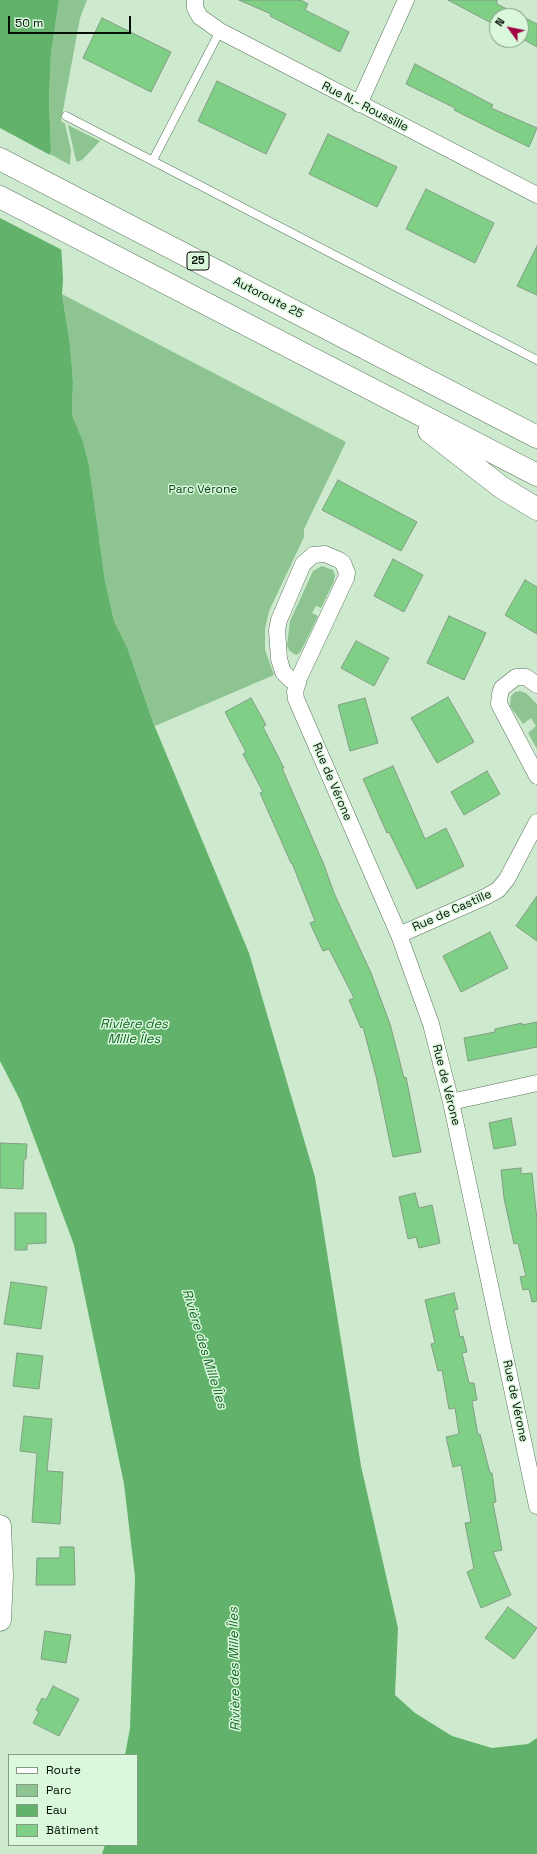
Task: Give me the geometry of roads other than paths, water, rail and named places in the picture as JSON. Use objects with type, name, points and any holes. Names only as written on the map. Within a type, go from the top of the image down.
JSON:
[{"type":"main road","name":"Autoroute 25","points":[[0,159],[537,437]]},
{"type":"main road","points":[[0,197],[537,475]]},
{"type":"main road","points":[[387,398],[501,487],[537,509]]},
{"type":"main road","points":[[0,1526],[2,1591],[0,1620]]},
{"type":"street","points":[[359,104],[406,0]]},
{"type":"street","name":"Rue N.- Roussille","points":[[196,7],[204,21],[220,31],[537,195]]},
{"type":"street","name":"Rue de Vérone","points":[[298,683],[291,680],[283,672],[279,659],[277,630],[279,620],[303,564],[313,555],[325,554],[339,560],[342,563],[347,573],[346,578],[295,692],[299,706],[399,935],[431,1024],[451,1102],[537,1506]]},
{"type":"street","points":[[537,685],[526,677],[516,677],[502,688],[498,704],[504,718],[519,740],[537,776]]},
{"type":"street","name":"Rue de Castille","points":[[399,935],[498,890],[509,875],[537,822]]},
{"type":"street","points":[[451,1102],[537,1083]]},
{"type":"lane","points":[[153,160],[220,31]]},
{"type":"lane","points":[[66,116],[537,360]]},
{"type":"water","name":"Rivière des Mille Îles","points":[[0,0],[59,0],[51,54],[49,100],[50,154],[58,189],[63,279],[62,294],[70,344],[73,381],[72,415],[83,441],[89,465],[105,581],[114,621],[127,647],[155,727],[249,953],[315,1177],[361,1466],[398,1628],[395,1695],[415,1713],[452,1736],[492,1748],[528,1744],[537,1738],[537,1854],[102,1854],[105,1846],[138,1846],[138,1754],[125,1754],[130,1728],[135,1577],[124,1484],[74,1245],[20,1100],[0,1061]]},
{"type":"park label","name":"Parc Vérone","points":[[203,490]]}]
